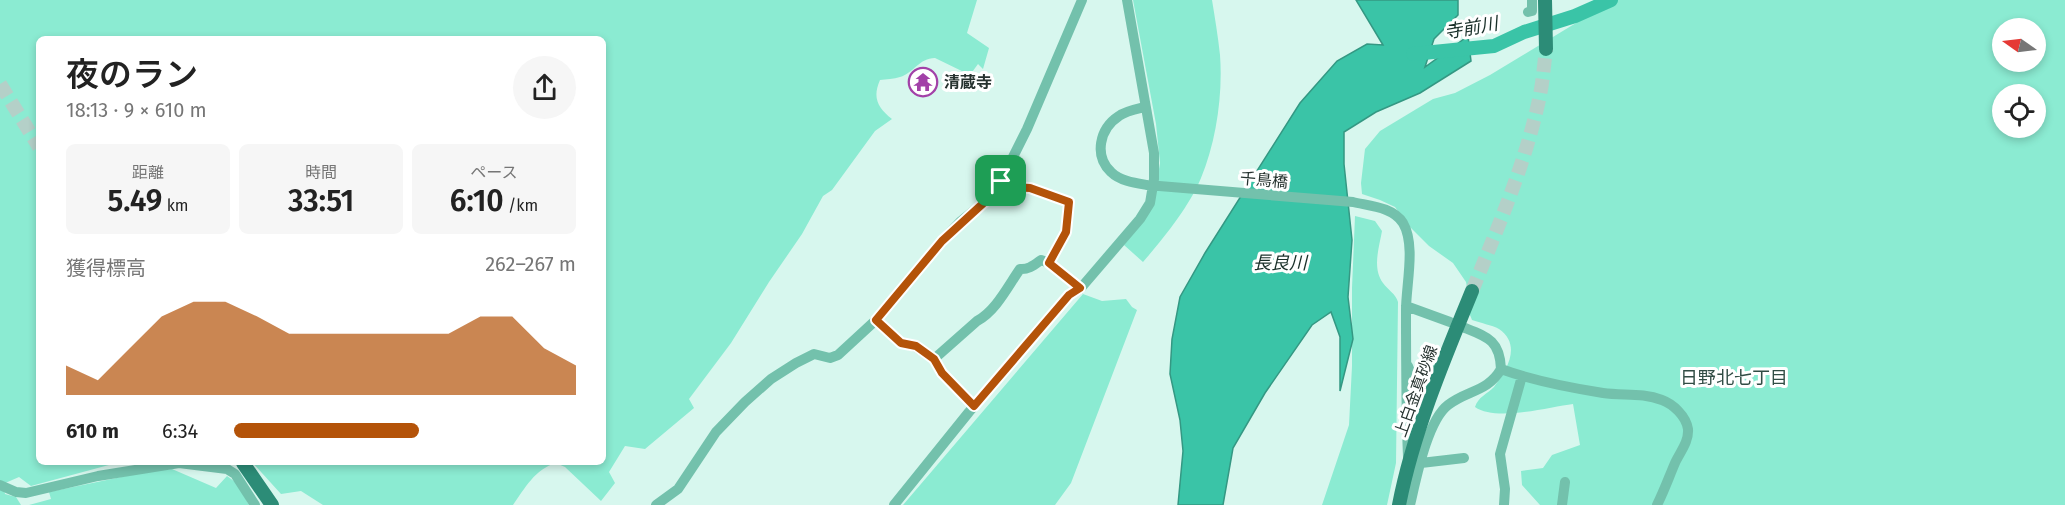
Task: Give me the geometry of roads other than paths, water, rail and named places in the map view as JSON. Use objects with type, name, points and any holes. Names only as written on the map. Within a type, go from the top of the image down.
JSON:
[{"type":"main road","points":[[1546,5],[1546,45]]},
{"type":"main road","name":"上白金真砂線","points":[[1399,505],[1414,463],[1435,387],[1472,291]]},
{"type":"main road","points":[[244,465],[272,505]]},
{"type":"street","points":[[656,505],[678,489],[710,441],[732,415],[771,379],[814,354],[830,358],[838,355],[876,320],[934,249],[961,221],[989,198],[1001,181],[1027,129],[1082,0]]},
{"type":"street","points":[[894,505],[974,406],[1069,295],[1080,288],[1140,219],[1150,203],[1154,180],[1154,153],[1127,0]]},
{"type":"street","points":[[1528,12],[1532,11],[1532,0]]},
{"type":"street","name":"千鳥橋","points":[[1145,107],[1119,116],[1108,124],[1102,136],[1100,149],[1103,162],[1113,174],[1147,185],[1353,202],[1380,207],[1393,213],[1403,223],[1409,240],[1406,306]]},
{"type":"street","points":[[1001,181],[1010,187],[1030,188],[1069,202],[1066,232],[1049,263]]},
{"type":"street","points":[[934,359],[984,317],[1020,268],[1024,270],[1032,267],[1041,260],[1049,263],[1080,288]]},
{"type":"street","points":[[1410,505],[1414,463],[1407,386],[1406,306],[1450,322]]},
{"type":"street","points":[[876,320],[901,343],[916,346],[934,359],[942,373],[974,406]]},
{"type":"street","points":[[1414,463],[1433,425],[1446,406],[1492,382],[1501,369],[1498,347],[1486,337],[1465,328]]},
{"type":"street","points":[[1406,363],[1415,380],[1426,381],[1432,377],[1445,359]]},
{"type":"street","points":[[1501,369],[1522,376],[1605,394],[1651,396],[1674,407],[1683,417],[1688,430],[1685,446],[1657,505]]},
{"type":"street","points":[[1504,505],[1505,489],[1500,454],[1522,376]]},
{"type":"street","points":[[1407,386],[1413,390],[1426,392],[1435,387]]},
{"type":"street","points":[[1414,463],[1464,458]]},
{"type":"street","points":[[0,485],[16,492],[26,493],[98,476],[167,465]]},
{"type":"street","points":[[195,465],[227,469],[235,474],[255,505]]},
{"type":"street","points":[[1562,505],[1565,482]]},
{"type":"water","name":"長良川","points":[[1356,0],[1458,0],[1458,15],[1434,39],[1425,67],[1468,36],[1471,61],[1420,93],[1376,112],[1344,132],[1344,164],[1352,240],[1348,297],[1353,339],[1340,391],[1340,337],[1331,312],[1312,325],[1265,393],[1233,448],[1223,505],[1178,505],[1183,451],[1180,420],[1170,374],[1172,339],[1180,297],[1205,253],[1300,103],[1337,61],[1367,44],[1383,45]]},
{"type":"waterway","name":"寺前川","points":[[1413,54],[1494,46],[1524,32],[1575,16],[1611,0]]},
{"type":"tunnel","points":[[1472,291],[1511,194],[1527,145],[1540,95],[1546,49]]},
{"type":"tunnel","points":[[0,84],[36,142]]},
{"type":"place","name":"清蔵寺","points":[[923,82]]},
{"type":"district","name":"日野北七丁目","points":[[1734,378]]}]
